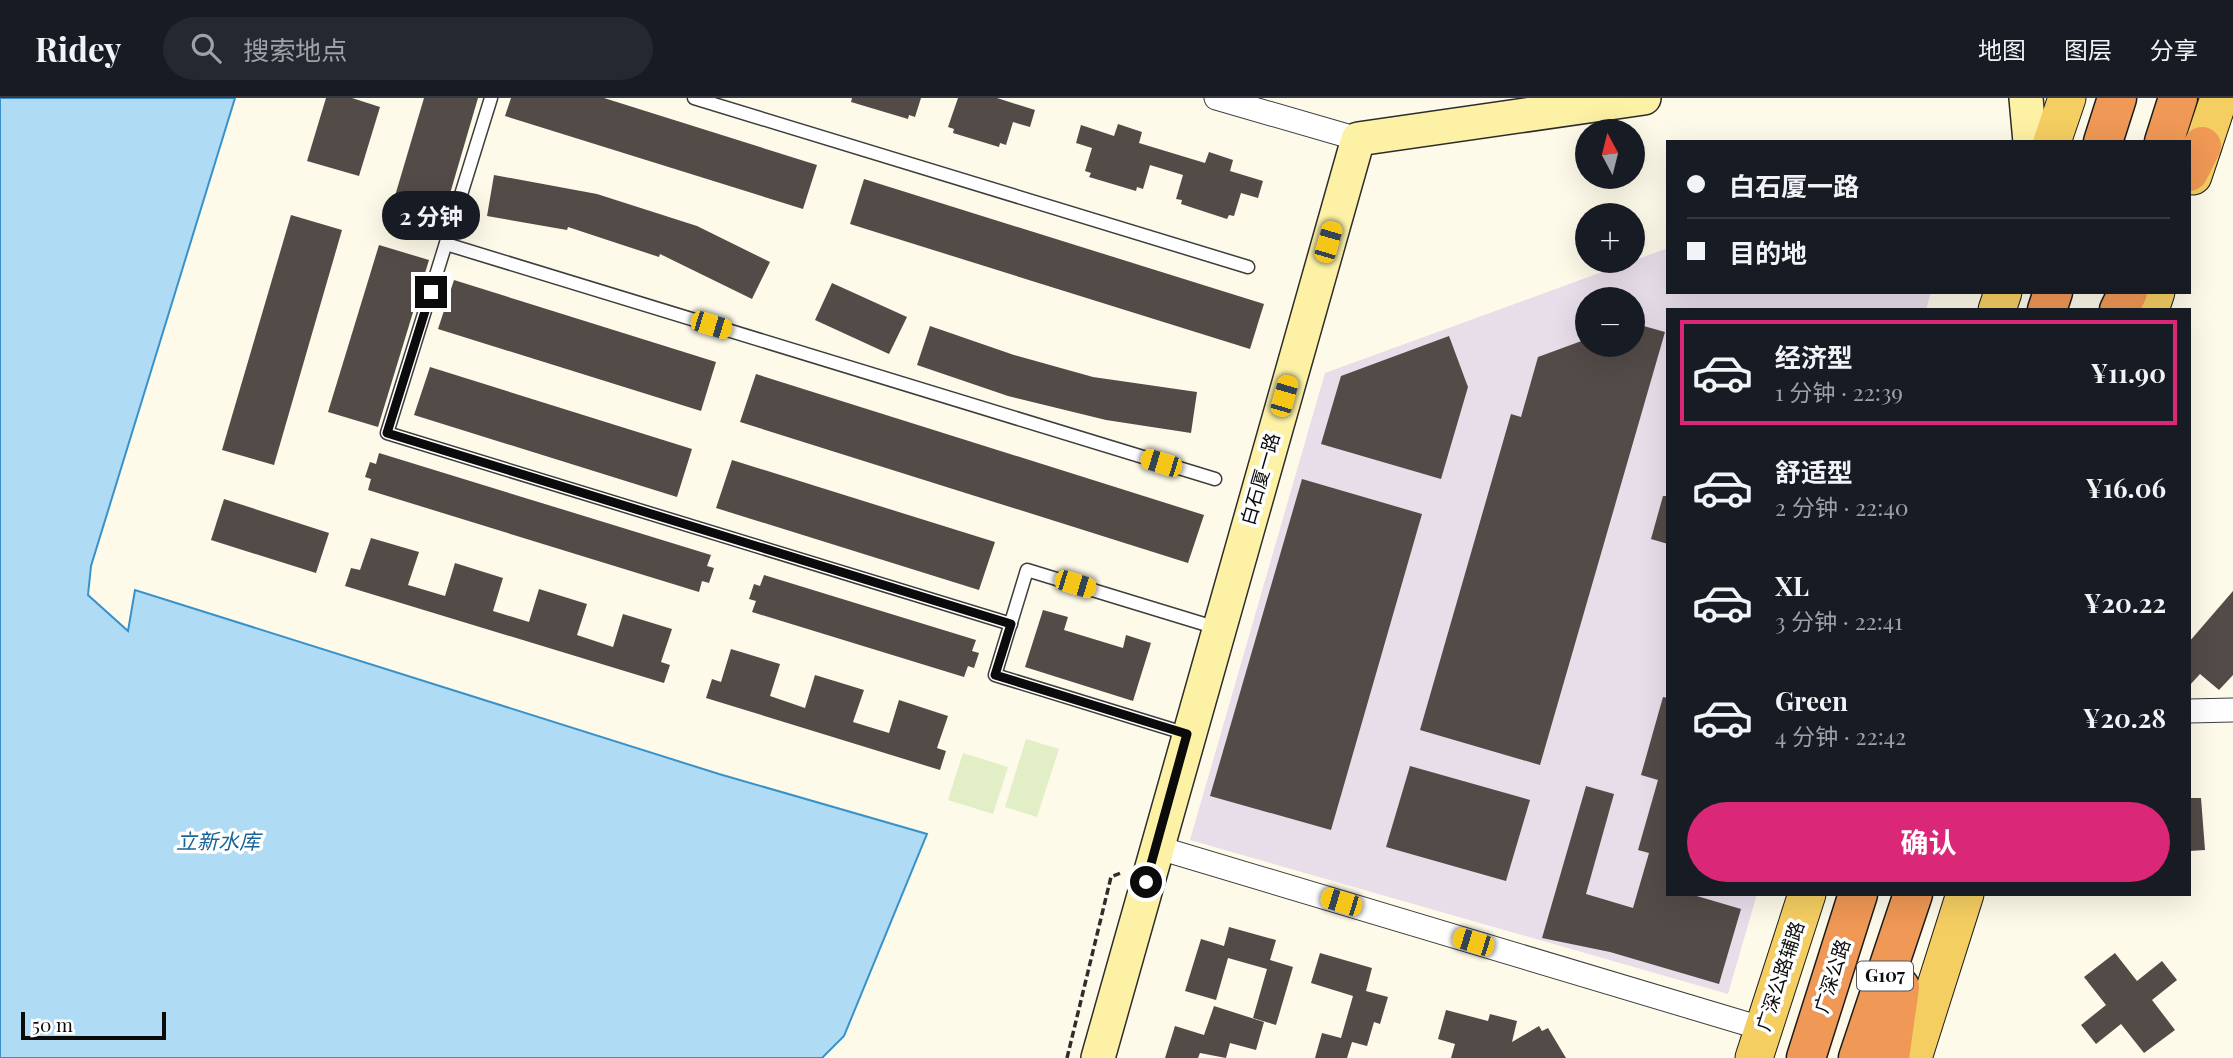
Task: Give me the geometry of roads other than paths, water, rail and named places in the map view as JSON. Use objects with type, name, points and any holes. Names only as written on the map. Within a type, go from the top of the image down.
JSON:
[{"type":"highway","points":[[2104,140],[2117,98]]},
{"type":"highway","points":[[2165,140],[2178,98]]},
{"type":"highway","name":"广深公路","points":[[1806,1058],[1857,896]]},
{"type":"highway","points":[[1890,1058],[1912,897]]},
{"type":"highway","name":"G107","points":[[1857,1058],[1912,897]]},
{"type":"main road","points":[[2053,140],[2067,98]]},
{"type":"main road","points":[[2191,179],[2219,98]]},
{"type":"main road","name":"广深公路辅路","points":[[1759,1044],[1806,896]]},
{"type":"main road","points":[[1913,1058],[1964,896]]},
{"type":"street","points":[[1216,98],[1358,139],[1644,98]]},
{"type":"street","points":[[2026,98],[2030,140]]},
{"type":"street","name":"白石厦一路","points":[[1098,1058],[1187,734],[1358,139]]},
{"type":"street","points":[[2191,710],[2233,710]]},
{"type":"street","points":[[1154,852],[1759,1044]]},
{"type":"lane","points":[[491,98],[387,433],[1011,624]]},
{"type":"lane","points":[[694,98],[1248,267]]},
{"type":"lane","points":[[446,244],[1214,479]]},
{"type":"lane","points":[[1187,734],[995,675],[1027,570],[1217,628]]},
{"type":"water","name":"立新水库","points":[[0,98],[235,98],[91,566],[88,595],[128,631],[135,590],[719,774],[927,834],[844,1036],[822,1058],[0,1058]]}]
